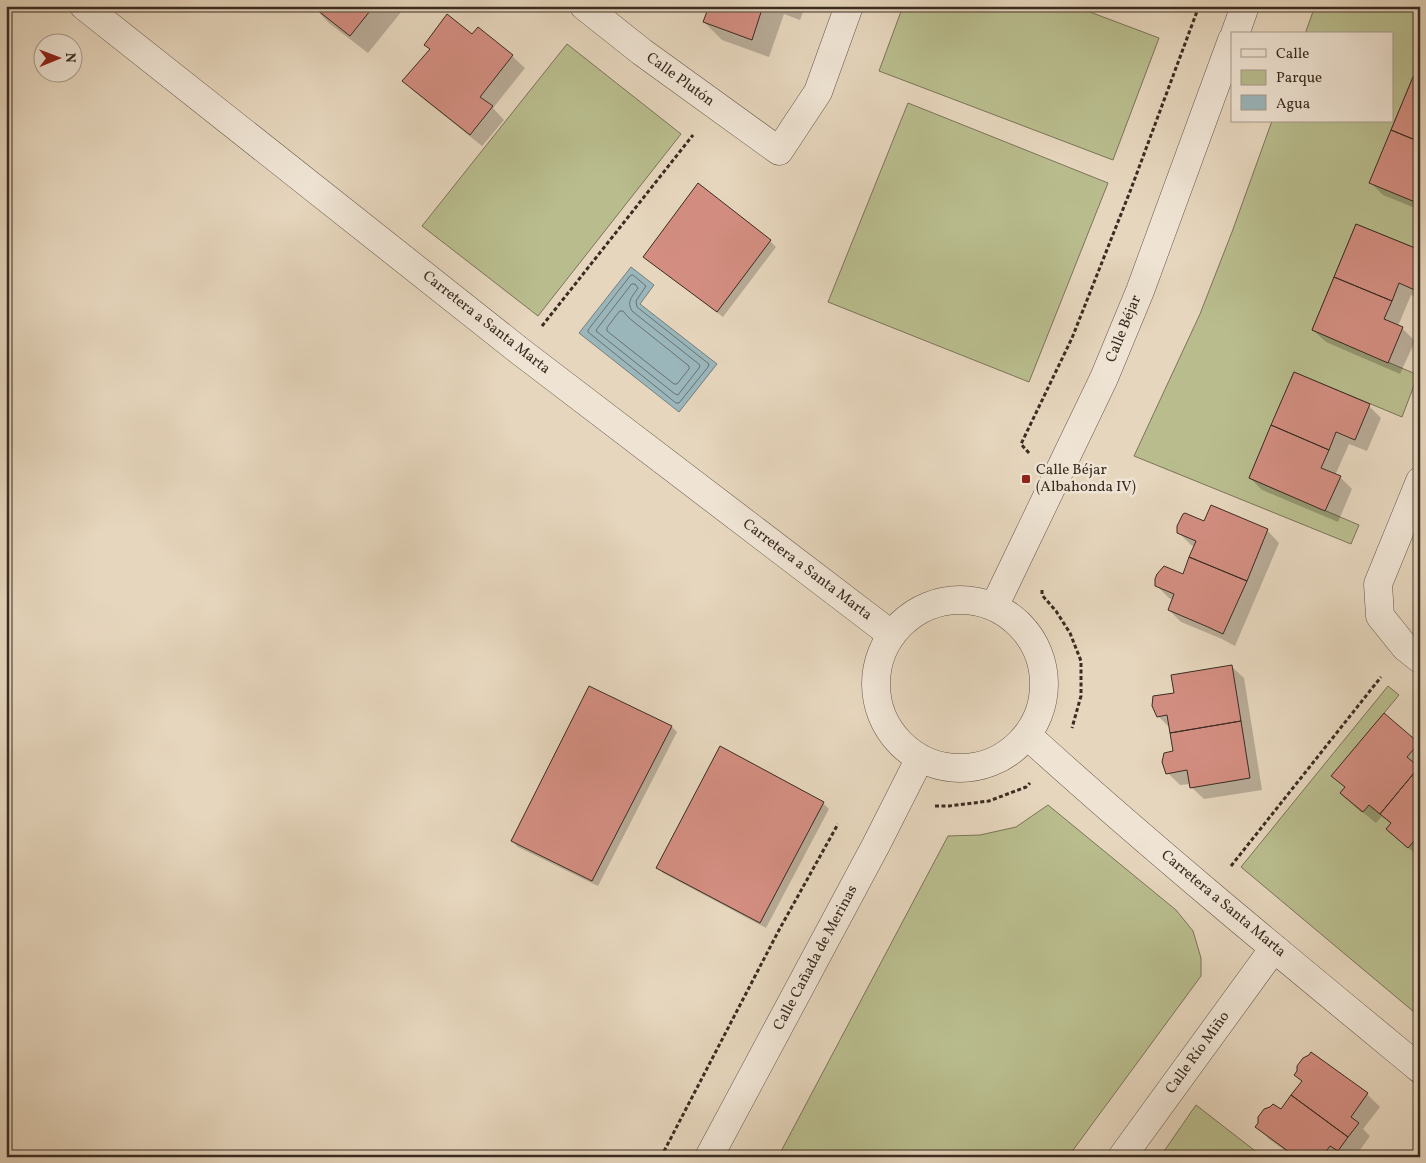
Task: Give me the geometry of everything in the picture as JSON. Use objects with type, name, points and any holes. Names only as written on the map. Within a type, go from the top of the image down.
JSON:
[{"type":"street","name":"Carretera a Santa Marta","points":[[84,6],[521,352],[892,635]]},
{"type":"street","name":"Calle Plutón","points":[[584,6],[642,52],[779,151],[818,92],[849,6]]},
{"type":"street","points":[[1236,32],[1245,6]]},
{"type":"street","name":"Calle Béjar","points":[[994,607],[1104,378],[1140,291],[1231,43]]},
{"type":"street","points":[[1412,652],[1380,616],[1378,584],[1420,480]]},
{"type":"street","points":[[961,599],[994,607],[1016,621],[1032,642],[1039,655],[1043,670],[1042,703],[1028,736],[1007,754],[973,767],[947,767],[920,758],[901,744],[887,726],[878,704],[876,680],[881,656],[892,635],[906,620],[922,608],[961,599]]},
{"type":"street","name":"Carretera a Santa Marta","points":[[1028,736],[1274,948],[1420,1070]]},
{"type":"street","name":"Calle Cañada de Merinas","points":[[709,1157],[871,854],[920,758]]},
{"type":"street","name":"Calle Río Miño","points":[[1122,1157],[1274,948]]},
{"type":"path","points":[[1032,456],[1021,444],[1072,338],[1131,189],[1199,6]]},
{"type":"path","points":[[521,352],[693,134]]},
{"type":"path","points":[[928,806],[949,806],[989,801],[1026,787],[1056,762],[1069,738],[1081,696],[1081,660],[1070,633],[1042,594],[1041,585]]},
{"type":"path","points":[[1229,868],[1381,677]]},
{"type":"path","points":[[661,1157],[838,824]]},
{"type":"green space","points":[[903,6],[1074,6],[1159,38],[1113,160],[879,71]]},
{"type":"green space","points":[[1315,6],[1420,6],[1420,79],[1413,77],[1391,130],[1420,204],[1420,250],[1356,224],[1312,330],[1418,375],[1402,417],[1294,372],[1249,478],[1359,525],[1351,544],[1134,456],[1200,314],[1272,122],[1394,122],[1394,32],[1306,32]]},
{"type":"green space","points":[[567,44],[681,134],[538,316],[422,226]]},
{"type":"green space","points":[[908,103],[1108,183],[1029,382],[828,302]]},
{"type":"green space","points":[[1388,686],[1399,695],[1332,776],[1345,787],[1340,793],[1362,812],[1369,805],[1391,823],[1386,829],[1408,848],[1414,841],[1420,845],[1420,1017],[1241,867]]},
{"type":"green space","points":[[1048,805],[1176,910],[1193,931],[1201,958],[1201,976],[1068,1157],[778,1157],[948,836],[980,835],[1016,827]]},
{"type":"green space","points":[[1196,1105],[1263,1157],[1160,1157]]},
{"type":"water","points":[[631,267],[654,285],[640,304],[717,364],[679,412],[579,333]]},
{"type":"building","points":[[312,6],[374,6],[350,36]]},
{"type":"building","points":[[709,6],[763,6],[752,40],[703,22]]},
{"type":"building","points":[[447,14],[472,34],[478,27],[513,55],[480,97],[493,106],[470,135],[402,81],[430,49],[424,45]]},
{"type":"building","points":[[1413,77],[1420,79],[1420,142],[1391,130]]},
{"type":"building","points":[[1391,130],[1420,142],[1420,204],[1369,183]]},
{"type":"building","points":[[698,183],[771,240],[717,312],[643,257]]},
{"type":"building","points":[[1356,224],[1420,250],[1420,286],[1417,291],[1399,283],[1392,301],[1334,277]]},
{"type":"building","points":[[1334,277],[1392,301],[1384,319],[1403,327],[1388,363],[1312,330]]},
{"type":"building","points":[[1294,372],[1370,404],[1355,440],[1336,432],[1329,450],[1271,425]]},
{"type":"building","points":[[1271,425],[1329,450],[1321,468],[1341,476],[1325,511],[1249,478]]},
{"type":"building","points":[[1211,505],[1268,529],[1247,581],[1189,557],[1196,541],[1177,533],[1177,526],[1183,514],[1185,513],[1204,521]]},
{"type":"building","points":[[1189,557],[1247,581],[1223,634],[1168,610],[1174,594],[1155,586],[1157,574],[1164,566],[1183,574]]},
{"type":"building","points":[[1232,665],[1241,721],[1170,733],[1167,715],[1157,717],[1152,706],[1153,696],[1174,693],[1171,675]]},
{"type":"building","points":[[589,686],[672,726],[592,881],[511,841]]},
{"type":"building","points":[[1384,713],[1419,743],[1407,757],[1419,767],[1380,814],[1369,805],[1363,812],[1340,793],[1345,787],[1331,776]]},
{"type":"building","points":[[1241,721],[1250,778],[1190,788],[1187,770],[1166,774],[1162,762],[1164,753],[1173,751],[1170,733]]},
{"type":"building","points":[[720,746],[824,802],[760,923],[656,868]]},
{"type":"building","points":[[1419,767],[1420,845],[1414,841],[1408,848],[1386,829],[1391,823],[1380,814]]},
{"type":"building","points":[[1311,1052],[1368,1093],[1351,1117],[1359,1123],[1348,1137],[1291,1095],[1302,1081],[1294,1075],[1297,1071],[1297,1066]]},
{"type":"building","points":[[1291,1095],[1348,1137],[1338,1151],[1330,1146],[1322,1157],[1296,1157],[1255,1127],[1258,1123],[1258,1117],[1264,1109],[1273,1104],[1281,1109]]},
{"type":"place","name":"Calle Béjar (Albahonda IV)","points":[[1026,479]]}]
